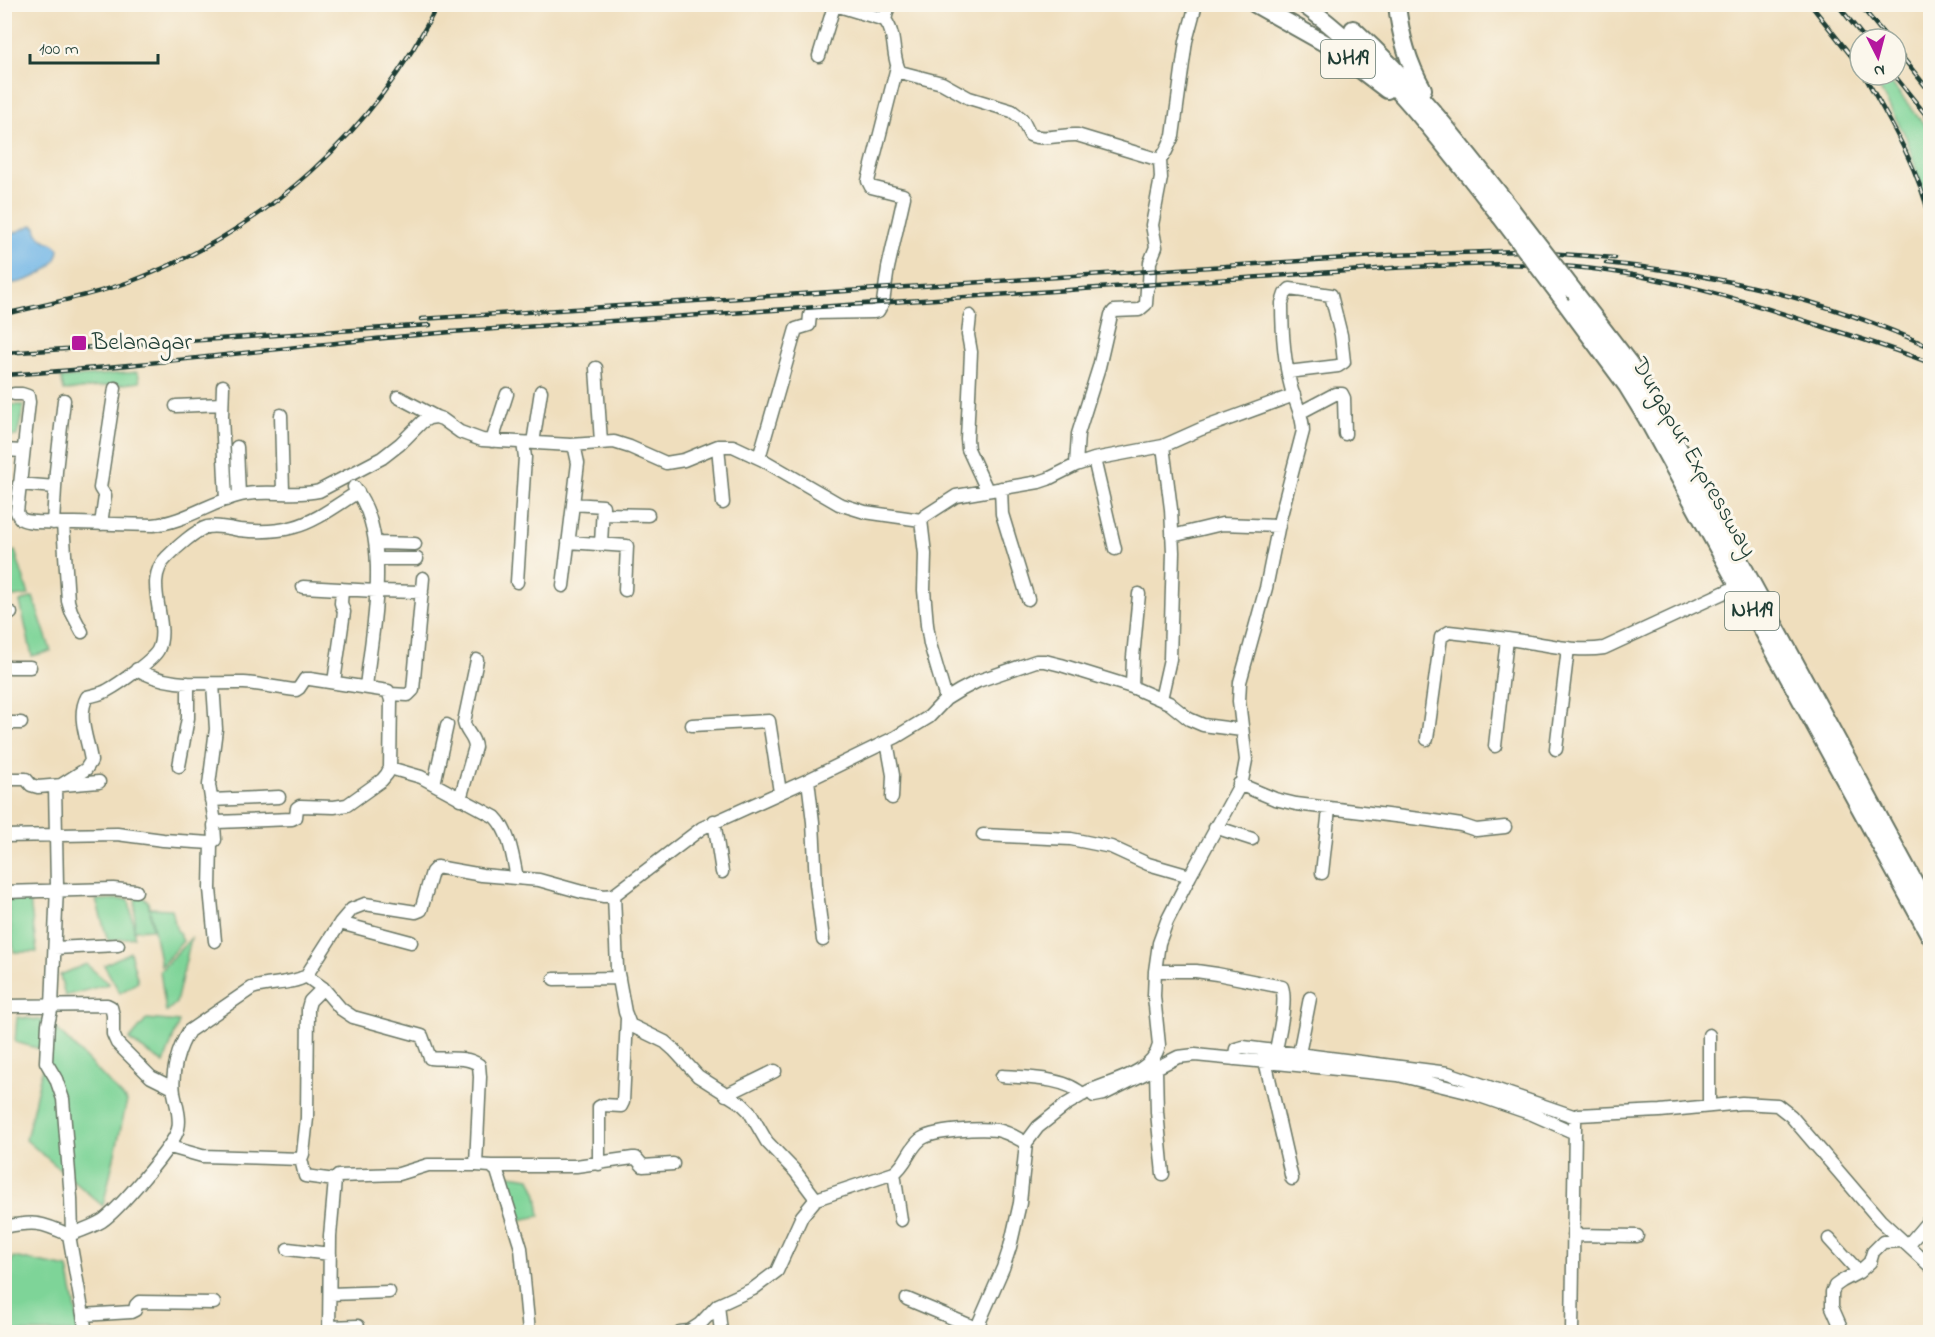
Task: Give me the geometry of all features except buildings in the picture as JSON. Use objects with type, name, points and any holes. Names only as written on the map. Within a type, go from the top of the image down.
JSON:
[{"type":"highway","name":"NH19","points":[[1255,4],[1350,61],[1436,123]]},
{"type":"highway","name":"NH19","points":[[1303,4],[1346,38],[1436,123]]},
{"type":"highway","name":"NH19","points":[[1322,4],[1381,54],[1567,294]]},
{"type":"highway","name":"NH19","points":[[1397,4],[1408,58],[1436,123]]},
{"type":"highway","name":"Durgapur Expressway","points":[[1567,294],[1627,386],[1671,462],[1930,936]]},
{"type":"highway","name":"Durgapur Expressway","points":[[1567,294],[1629,363],[1663,420],[1930,911]]},
{"type":"street","points":[[885,20],[889,4]]},
{"type":"street","points":[[1076,465],[1078,434],[1099,367],[1111,315],[1118,309],[1140,310],[1146,304],[1150,262],[1156,247],[1152,225],[1160,186],[1160,160],[1173,136],[1186,41],[1196,4]]},
{"type":"street","points":[[759,458],[796,328],[809,325],[812,313],[873,312],[878,311],[883,302],[904,197],[871,187],[868,181],[897,67],[890,27],[885,20],[833,5],[819,56]]},
{"type":"street","points":[[897,67],[906,75],[942,83],[969,98],[1012,111],[1022,119],[1030,135],[1035,137],[1077,135],[1160,160]]},
{"type":"street","points":[[907,1299],[976,1330],[1003,1268],[1012,1239],[1020,1203],[1026,1143],[1038,1127],[1067,1104],[1086,1093],[1133,1073],[1145,1066],[1157,1054],[1159,1045],[1154,996],[1159,943],[1167,921],[1239,784],[1246,760],[1239,701],[1240,682],[1266,588],[1303,431],[1303,420],[1288,372],[1282,310],[1285,294],[1290,289],[1331,295],[1341,335],[1344,362],[1338,366],[1288,372]]},
{"type":"street","points":[[970,316],[968,450],[987,490]]},
{"type":"street","points":[[596,368],[601,442]]},
{"type":"street","points":[[223,386],[226,500]]},
{"type":"street","points":[[101,524],[105,496],[100,488],[115,388]]},
{"type":"street","points":[[517,582],[526,448],[541,391]]},
{"type":"street","points":[[14,394],[28,396],[29,402],[17,512],[19,518],[24,521],[167,524],[239,495],[283,492],[310,494],[352,484]]},
{"type":"street","points":[[492,441],[507,394]]},
{"type":"street","points":[[946,699],[930,644],[927,624],[922,525],[934,508],[956,496],[987,490],[1001,496],[1048,479],[1076,465],[1164,452],[1201,429],[1335,394],[1342,394],[1344,398],[1345,434]]},
{"type":"street","points":[[398,397],[470,437],[526,448],[575,450],[601,442],[622,444],[666,463],[733,446],[759,458],[839,504],[922,525]]},
{"type":"street","points":[[64,400],[55,488],[68,601],[82,632]]},
{"type":"street","points":[[176,406],[222,404]]},
{"type":"street","points":[[281,415],[283,492]]},
{"type":"street","points":[[58,786],[86,769],[91,761],[84,723],[84,707],[87,698],[108,690],[154,655],[160,642],[156,588],[158,571],[166,557],[195,533],[208,526],[263,532],[307,523],[400,444],[422,422],[436,417]]},
{"type":"street","points":[[237,447],[239,495]]},
{"type":"street","points":[[4,450],[22,451]]},
{"type":"street","points":[[563,586],[579,463],[575,450]]},
{"type":"street","points":[[719,450],[723,503]]},
{"type":"street","points":[[1161,699],[1171,648],[1172,536],[1164,452]]},
{"type":"street","points":[[1095,464],[1115,549]]},
{"type":"street","points":[[19,484],[55,488]]},
{"type":"street","points":[[352,484],[365,504],[376,543],[378,560],[366,687]]},
{"type":"street","points":[[1001,496],[1002,514],[1028,599]]},
{"type":"street","points":[[573,504],[603,506],[601,544]]},
{"type":"street","points":[[603,514],[648,515]]},
{"type":"street","points":[[1172,536],[1222,524],[1279,526]]},
{"type":"street","points":[[568,542],[627,546],[626,590]]},
{"type":"street","points":[[376,543],[416,544]]},
{"type":"street","points":[[378,560],[417,559]]},
{"type":"street","points":[[137,669],[156,679],[216,684],[241,683],[296,690],[305,680],[334,682],[383,690],[390,694],[408,695],[413,690],[423,578]]},
{"type":"street","points":[[1427,739],[1441,637],[1449,632],[1594,650],[1604,648],[1738,586]]},
{"type":"street","points":[[303,587],[422,592]]},
{"type":"street","points":[[334,682],[344,612],[341,603],[342,589]]},
{"type":"street","points":[[1132,687],[1139,594]]},
{"type":"street","points":[[1495,746],[1507,639]]},
{"type":"street","points":[[1556,749],[1568,648]]},
{"type":"street","points":[[460,799],[475,747],[473,739],[465,730],[464,722],[477,660]]},
{"type":"street","points":[[4,1227],[37,1222],[71,1234],[92,1226],[111,1214],[170,1147],[179,1122],[173,1088],[176,1065],[184,1039],[195,1026],[252,988],[264,984],[300,980],[306,976],[340,923],[352,909],[364,904],[416,912],[421,910],[432,872],[436,867],[482,875],[539,880],[604,896],[614,895],[714,821],[887,742],[929,717],[946,699],[978,681],[1036,661],[1053,663],[1132,687],[1161,699],[1203,725],[1242,730]]},
{"type":"street","points":[[4,667],[30,667]]},
{"type":"street","points":[[179,766],[188,718],[188,682]]},
{"type":"street","points":[[215,941],[210,889],[211,843],[215,840],[215,823],[210,777],[216,729],[216,684]]},
{"type":"street","points":[[215,823],[292,819],[296,817],[297,808],[300,806],[347,805],[382,780],[390,768],[390,694]]},
{"type":"street","points":[[693,725],[769,721],[780,792]]},
{"type":"street","points":[[4,723],[21,723]]},
{"type":"street","points":[[434,784],[447,725]]},
{"type":"street","points":[[887,742],[892,768],[892,798]]},
{"type":"street","points":[[390,768],[411,773],[490,813],[499,821],[509,843],[517,878]]},
{"type":"street","points":[[4,779],[26,779],[34,787],[99,782]]},
{"type":"street","points":[[808,780],[823,940]]},
{"type":"street","points":[[1239,784],[1284,802],[1439,821],[1476,830],[1505,827]]},
{"type":"street","points":[[58,786],[55,948],[46,1062],[56,1078],[63,1099],[71,1198],[71,1234],[86,1332]]},
{"type":"street","points":[[211,800],[279,797]]},
{"type":"street","points":[[1322,873],[1329,809]]},
{"type":"street","points":[[714,821],[722,872]]},
{"type":"street","points":[[1215,827],[1252,839]]},
{"type":"street","points":[[4,837],[117,834],[211,843]]},
{"type":"street","points":[[982,835],[1064,837],[1122,850],[1148,864],[1190,876]]},
{"type":"street","points":[[4,892],[113,889],[136,891]]},
{"type":"street","points":[[614,895],[616,957],[630,1025],[665,1042],[698,1076],[742,1104],[749,1111],[767,1142],[795,1171],[816,1199]]},
{"type":"street","points":[[340,923],[411,942]]},
{"type":"street","points":[[55,948],[118,945]]},
{"type":"street","points":[[1155,971],[1196,971],[1282,987],[1283,996],[1276,1050]]},
{"type":"street","points":[[306,976],[323,988],[341,1009],[353,1017],[422,1036],[430,1058],[466,1060],[479,1065],[476,1165]]},
{"type":"street","points":[[554,979],[619,978]]},
{"type":"street","points":[[323,988],[310,1001],[308,1008],[307,1118],[301,1159],[305,1176],[335,1180]]},
{"type":"street","points":[[1299,1054],[1310,998]]},
{"type":"street","points":[[4,1006],[107,1005],[111,1007],[113,1034],[117,1042],[151,1077],[173,1088]]},
{"type":"street","points":[[598,1164],[599,1107],[603,1105],[621,1106],[623,1102],[627,1018]]},
{"type":"street","points":[[1709,1035],[1709,1106]]},
{"type":"street","points":[[1234,1059],[1237,1048],[1262,1049],[1448,1073],[1575,1124]]},
{"type":"street","points":[[1262,1049],[1292,1179]]},
{"type":"street","points":[[1002,1076],[1068,1085],[1094,1096],[1104,1094],[1178,1057],[1188,1055],[1398,1075],[1471,1093],[1532,1114],[1575,1124],[1709,1106],[1742,1103],[1777,1105],[1785,1110],[1880,1220],[1930,1266]]},
{"type":"street","points":[[1156,1069],[1157,1112],[1163,1174]]},
{"type":"street","points":[[726,1095],[775,1071]]},
{"type":"street","points":[[1572,1332],[1575,1124]]},
{"type":"street","points":[[681,1332],[700,1324],[718,1305],[753,1289],[777,1271],[802,1216],[816,1199],[894,1173],[909,1151],[920,1140],[929,1136],[967,1131],[998,1130],[1026,1143]]},
{"type":"street","points":[[170,1147],[191,1155],[301,1159]]},
{"type":"street","points":[[358,1326],[329,1330],[330,1254],[335,1180],[338,1176],[342,1174],[399,1174],[428,1165],[521,1167],[598,1164],[633,1158],[643,1166],[673,1164]]},
{"type":"street","points":[[491,1166],[497,1171],[521,1248],[529,1332]]},
{"type":"street","points":[[894,1173],[901,1220]]},
{"type":"street","points":[[1843,1332],[1832,1307],[1832,1292],[1835,1286],[1859,1272],[1870,1262],[1873,1252],[1883,1242],[1905,1243],[1930,1219]]},
{"type":"street","points":[[1573,1235],[1637,1236]]},
{"type":"street","points":[[1828,1239],[1859,1272]]},
{"type":"street","points":[[288,1249],[330,1254]]},
{"type":"street","points":[[330,1294],[389,1292]]},
{"type":"street","points":[[83,1316],[131,1312],[140,1302],[214,1303]]},
{"type":"street","points":[[718,1305],[721,1332]]},
{"type":"green space","points":[[1879,87],[1894,87],[1930,132],[1930,215],[1906,137]]},
{"type":"green space","points":[[138,372],[140,382],[64,391],[61,378]]},
{"type":"green space","points":[[5,405],[24,405],[17,436],[5,436]]},
{"type":"green space","points":[[15,551],[29,595],[5,598],[5,553]]},
{"type":"green space","points":[[33,597],[51,651],[32,656],[20,602]]},
{"type":"green space","points":[[136,893],[148,901],[149,908],[172,909],[176,928],[183,941],[161,966],[150,910],[152,929],[134,930]]},
{"type":"green space","points":[[29,894],[37,952],[14,952],[7,898]]},
{"type":"green space","points":[[129,899],[134,937],[108,941],[96,900]]},
{"type":"green space","points":[[191,938],[176,1003],[166,1012],[160,971]]},
{"type":"green space","points":[[130,952],[138,982],[120,993],[104,965]]},
{"type":"green space","points":[[86,964],[109,984],[65,996],[60,975]]},
{"type":"green space","points":[[17,1017],[46,1021],[44,1050],[15,1042]]},
{"type":"green space","points":[[147,1019],[179,1022],[164,1063],[129,1040]]},
{"type":"green space","points":[[52,1024],[127,1101],[103,1206],[26,1140]]},
{"type":"green space","points":[[510,1175],[530,1178],[537,1195],[540,1216],[515,1221],[504,1186]]},
{"type":"green space","points":[[13,1257],[68,1268],[80,1332],[5,1332],[5,1284]]},
{"type":"water","points":[[32,225],[36,227],[42,239],[56,245],[59,249],[57,257],[53,264],[38,275],[20,282],[4,283],[5,237]]},
{"type":"railway","points":[[4,314],[132,281],[181,260],[227,234],[271,205],[349,134],[382,94],[412,50],[438,4]]},
{"type":"railway","points":[[1810,4],[1848,52]]},
{"type":"railway","points":[[1837,4],[1855,27]]},
{"type":"railway","points":[[1859,4],[1878,27]]},
{"type":"railway","points":[[1908,64],[1930,92]]},
{"type":"railway","points":[[1871,87],[1911,163],[1930,219]]},
{"type":"railway","points":[[1904,87],[1930,120]]},
{"type":"railway","points":[[421,319],[1391,255],[1521,251],[1615,258]]},
{"type":"railway","points":[[1606,263],[1689,274],[1772,292],[1853,316],[1930,347]]},
{"type":"railway","points":[[4,375],[451,332],[1392,268],[1506,264],[1574,267],[1670,282],[1765,308],[1930,363]]},
{"type":"railway","points":[[4,353],[430,325]]},
{"type":"place","name":"Belanagar","points":[[79,343]]}]
